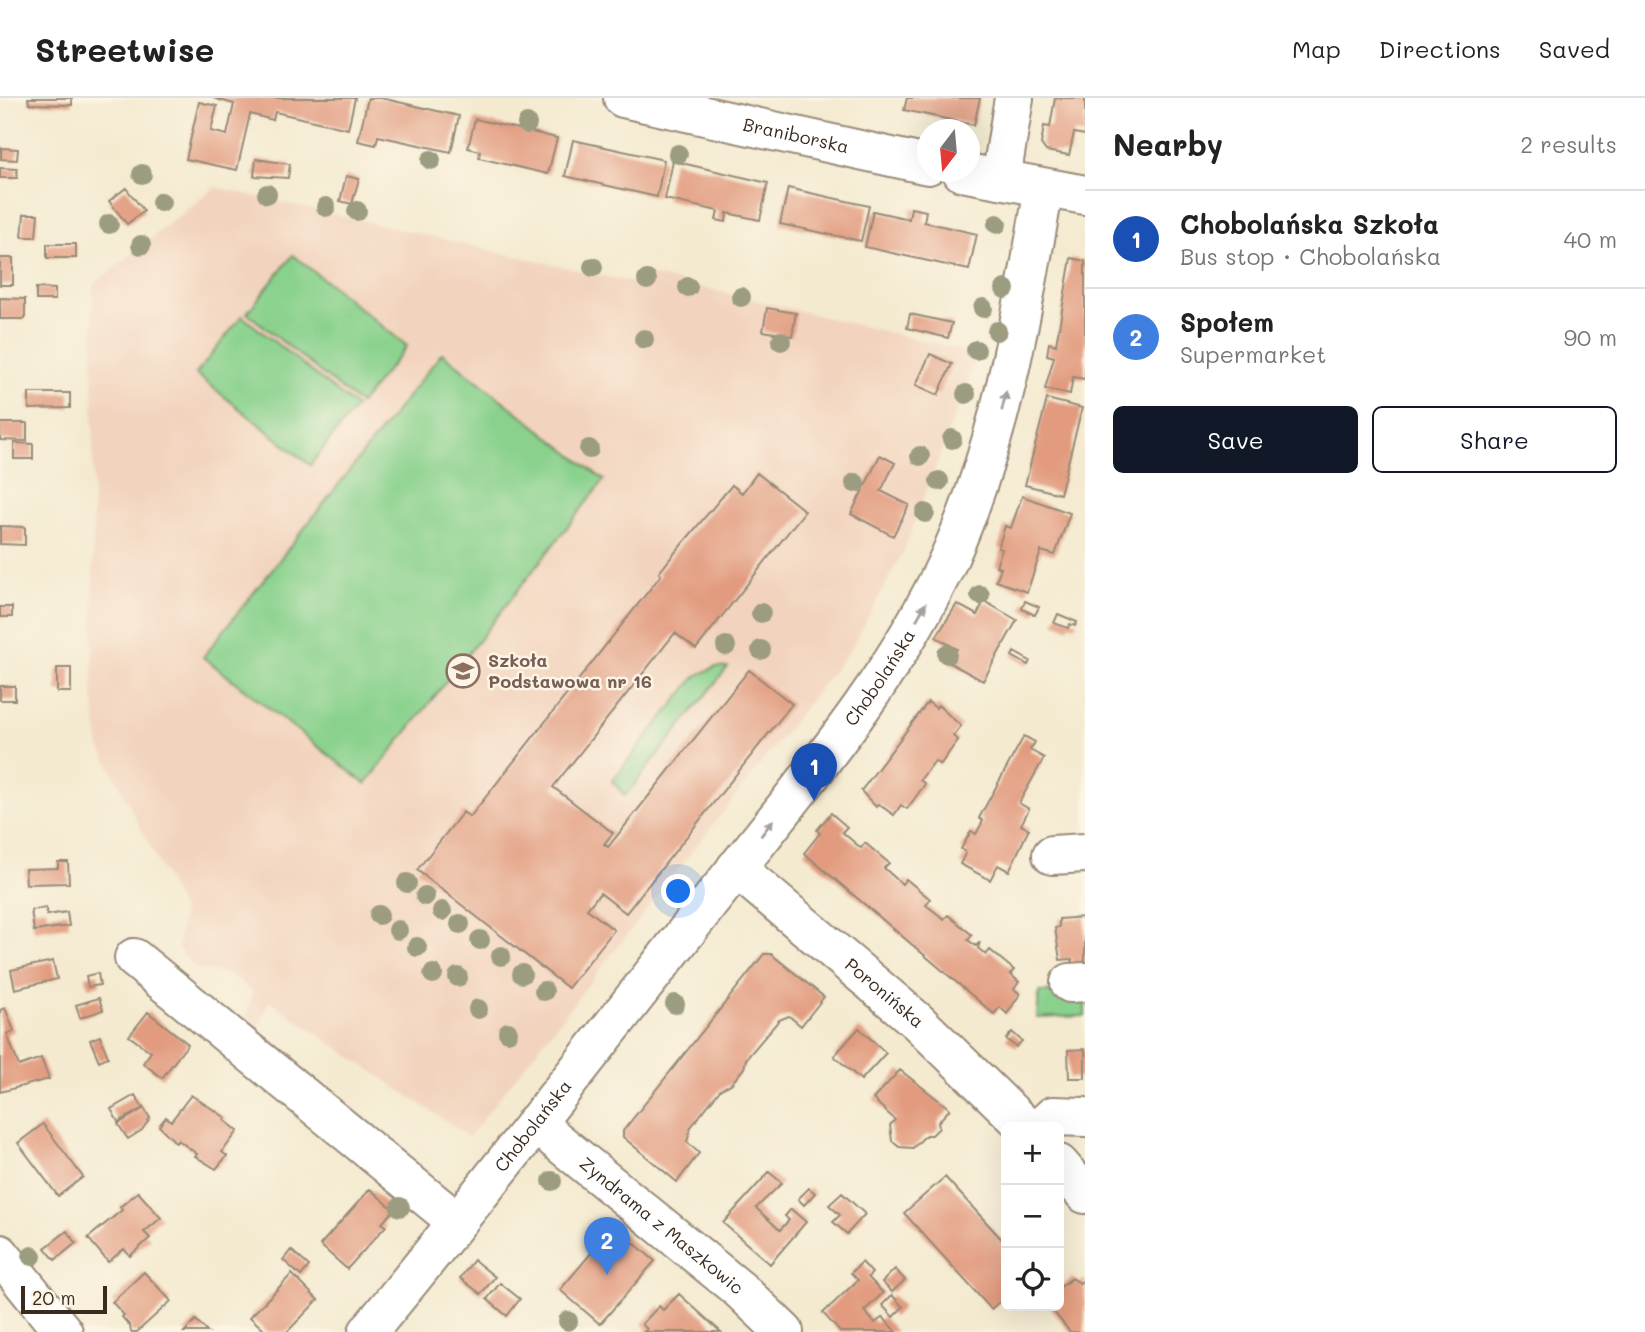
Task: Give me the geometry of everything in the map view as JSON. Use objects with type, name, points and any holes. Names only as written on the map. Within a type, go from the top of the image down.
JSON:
[{"type":"street","name":"Braniborska","points":[[622,98],[917,162]]},
{"type":"street","points":[[1001,179],[1014,98]]},
{"type":"street","points":[[980,175],[1085,195]]},
{"type":"street","name":"Chobolańska","points":[[368,1332],[872,692],[912,628],[949,557],[974,496],[1000,415],[1044,188]]},
{"type":"street","name":"Poronińska","points":[[736,868],[909,1013],[1021,1122]]},
{"type":"street","points":[[134,958],[456,1221]]},
{"type":"street","points":[[1046,1122],[1053,1116],[1085,1117]]},
{"type":"street","name":"Zyndrama z Maszkowic","points":[[535,1123],[740,1290],[774,1329]]},
{"type":"street","points":[[1064,1170],[1085,1194]]},
{"type":"street","points":[[0,1254],[63,1332]]},
{"type":"shaded area","name":"Szkoła Podstawowa nr 16","points":[[215,187],[634,283],[646,274],[978,354],[904,550],[852,647],[469,1137],[269,1001],[257,1032],[244,1024],[252,992],[233,976],[195,968],[178,948],[182,910],[99,745],[93,695],[93,285]]},
{"type":"green space","points":[[293,255],[407,346],[360,404],[247,313]]},
{"type":"green space","points":[[242,316],[356,407],[310,465],[196,374]]},
{"type":"green space","points":[[442,353],[604,480],[366,784],[203,657]]},
{"type":"green space","points":[[715,667],[728,667],[625,796],[612,781],[696,676]]},
{"type":"green space","points":[[1085,991],[1085,1016],[1037,1018],[1039,992]]},
{"type":"building","points":[[28,98],[72,98],[72,105],[29,104]]},
{"type":"building","points":[[213,98],[355,98],[348,129],[275,112],[273,120],[250,114],[237,170],[186,159],[199,102],[217,106],[211,131],[227,135],[234,104]]},
{"type":"building","points":[[368,98],[381,98],[459,116],[451,152],[378,136],[376,145],[358,141]]},
{"type":"building","points":[[907,98],[980,98],[975,119],[946,119],[904,110]]},
{"type":"building","points":[[1055,98],[1085,98],[1085,135],[1074,133],[1069,155],[1046,151],[1041,144],[1044,126],[1050,127]]},
{"type":"building","points":[[475,119],[557,138],[548,174],[479,158],[480,151],[468,148]]},
{"type":"building","points":[[573,140],[664,160],[657,197],[565,176]]},
{"type":"building","points":[[1,148],[18,149],[17,160],[1,159]]},
{"type":"building","points":[[256,159],[290,164],[288,178],[254,176]]},
{"type":"building","points":[[673,161],[768,183],[760,220],[727,213],[726,222],[716,220],[718,211],[665,199]]},
{"type":"building","points":[[0,168],[17,169],[17,178],[0,178]]},
{"type":"building","points":[[346,176],[359,179],[352,204],[340,201]]},
{"type":"building","points":[[126,188],[144,211],[127,224],[109,201]]},
{"type":"building","points":[[788,188],[869,206],[861,241],[780,224]]},
{"type":"building","points":[[911,208],[926,211],[924,222],[977,234],[969,270],[865,247],[873,211],[909,219]]},
{"type":"building","points":[[24,214],[38,214],[36,237],[22,237]]},
{"type":"building","points":[[47,244],[76,244],[76,258],[47,258]]},
{"type":"building","points":[[0,258],[13,258],[13,285],[0,285]]},
{"type":"building","points":[[1071,258],[1085,261],[1085,379],[1073,377],[1070,394],[1045,389],[1054,357],[1047,355],[1049,343],[1056,345]]},
{"type":"building","points":[[36,288],[55,289],[55,300],[36,300]]},
{"type":"building","points":[[0,298],[25,299],[25,319],[0,319]]},
{"type":"building","points":[[767,308],[796,313],[792,336],[763,331]]},
{"type":"building","points":[[910,314],[952,323],[948,338],[907,328]]},
{"type":"building","points":[[930,354],[952,364],[938,395],[916,385]]},
{"type":"building","points":[[29,393],[70,393],[70,408],[29,409]]},
{"type":"building","points":[[1047,399],[1082,408],[1060,494],[1025,485]]},
{"type":"building","points":[[0,423],[27,423],[27,441],[0,440]]},
{"type":"building","points":[[14,443],[33,444],[33,459],[14,459]]},
{"type":"building","points":[[880,455],[895,463],[881,491],[909,505],[893,536],[851,514]]},
{"type":"building","points":[[757,473],[805,511],[696,649],[675,633],[553,787],[613,833],[604,844],[608,847],[749,670],[792,704],[626,913],[600,893],[587,909],[614,930],[568,988],[417,870],[463,812],[470,817],[661,575],[659,573],[673,555],[732,485],[742,493]]},
{"type":"building","points":[[1022,496],[1070,513],[1055,555],[1041,551],[1027,592],[996,581],[1001,568],[996,566],[1002,549],[998,548],[1005,526],[1011,528]]},
{"type":"building","points":[[0,526],[25,527],[25,545],[0,544]]},
{"type":"building","points":[[984,601],[1017,620],[983,681],[950,663],[957,649],[936,637],[957,604],[977,615]]},
{"type":"building","points":[[1025,601],[1039,607],[1035,615],[1022,609]]},
{"type":"building","points":[[0,607],[12,607],[12,617],[0,617]]},
{"type":"building","points":[[1058,614],[1077,622],[1075,626],[1070,624],[1068,628],[1054,623]]},
{"type":"building","points":[[1014,652],[1030,661],[1028,665],[1012,656]]},
{"type":"building","points":[[57,668],[71,668],[71,692],[57,692]]},
{"type":"building","points":[[0,686],[15,686],[15,700],[0,700]]},
{"type":"building","points":[[928,702],[936,708],[938,705],[961,726],[953,736],[958,740],[940,765],[935,761],[920,780],[925,784],[907,809],[901,805],[894,815],[878,804],[876,807],[861,791]]},
{"type":"building","points":[[1024,736],[1035,742],[1030,750],[1044,758],[1019,803],[1029,809],[1021,825],[1029,829],[1009,871],[998,865],[990,880],[960,864],[966,852],[961,849],[971,831],[976,834],[983,821],[979,818]]},
{"type":"building","points":[[831,813],[847,827],[842,832],[861,848],[865,843],[889,863],[884,868],[902,884],[906,879],[930,899],[926,905],[944,919],[948,915],[972,935],[968,940],[976,946],[980,942],[978,948],[986,955],[990,950],[1014,970],[1010,974],[1019,982],[1014,989],[1020,994],[1007,1014],[1000,1007],[994,1014],[804,853]]},
{"type":"building","points":[[58,862],[68,862],[69,883],[26,884],[25,869],[58,868]]},
{"type":"building","points":[[46,908],[47,915],[67,912],[69,926],[34,931],[31,910]]},
{"type":"building","points":[[1085,917],[1085,967],[1072,968],[1072,959],[1060,960],[1055,928],[1059,927],[1059,919]]},
{"type":"building","points":[[764,954],[771,954],[824,997],[801,1026],[789,1016],[779,1020],[746,1059],[744,1068],[731,1084],[721,1089],[691,1127],[687,1142],[699,1153],[677,1182],[623,1137],[623,1131]]},
{"type":"building","points":[[53,961],[57,979],[15,989],[11,970]]},
{"type":"building","points":[[98,973],[100,985],[88,987],[86,976]]},
{"type":"building","points":[[99,998],[103,1010],[80,1018],[76,1005]]},
{"type":"building","points":[[5,1008],[14,1031],[7,1034],[19,1066],[41,1058],[49,1079],[0,1092],[0,1010]]},
{"type":"building","points":[[148,1012],[188,1044],[162,1078],[143,1063],[151,1052],[129,1036]]},
{"type":"building","points":[[859,1028],[886,1053],[861,1080],[834,1056]]},
{"type":"building","points":[[1012,1032],[1022,1041],[1016,1047],[1006,1039]]},
{"type":"building","points":[[100,1036],[108,1057],[99,1061],[90,1040]]},
{"type":"building","points":[[1085,1049],[1085,1078],[1069,1078],[1068,1050]]},
{"type":"building","points":[[900,1070],[950,1109],[938,1122],[939,1128],[932,1135],[926,1135],[913,1148],[899,1147],[892,1141],[890,1125],[895,1120],[873,1099]]},
{"type":"building","points":[[135,1095],[143,1108],[118,1122],[111,1109]]},
{"type":"building","points":[[191,1095],[226,1118],[224,1120],[238,1131],[222,1152],[227,1156],[216,1169],[195,1156],[197,1154],[178,1140],[176,1143],[159,1126],[166,1117],[171,1121]]},
{"type":"building","points":[[144,1108],[150,1118],[142,1130],[128,1139],[118,1124]]},
{"type":"building","points":[[43,1124],[83,1177],[58,1196],[18,1143]]},
{"type":"building","points":[[769,1172],[782,1183],[756,1208],[780,1230],[789,1220],[785,1216],[791,1209],[806,1222],[770,1264],[723,1223]]},
{"type":"building","points":[[945,1177],[1001,1239],[1001,1300],[991,1309],[904,1213]]},
{"type":"building","points":[[809,1188],[815,1193],[804,1205],[798,1199]]},
{"type":"building","points":[[370,1189],[394,1210],[382,1223],[386,1226],[347,1269],[320,1245]]},
{"type":"building","points":[[138,1192],[161,1218],[144,1232],[150,1238],[130,1256],[124,1249],[108,1262],[88,1238],[122,1210],[120,1207]]},
{"type":"building","points":[[842,1193],[865,1214],[847,1234],[833,1222],[840,1215],[829,1205]]},
{"type":"building","points":[[614,1226],[655,1261],[600,1324],[560,1290]]},
{"type":"building","points":[[67,1231],[76,1243],[55,1260],[45,1248]]},
{"type":"building","points":[[291,1250],[309,1266],[301,1276],[283,1260]]},
{"type":"building","points":[[474,1260],[495,1277],[481,1294],[460,1278]]},
{"type":"building","points":[[862,1262],[872,1273],[868,1277],[883,1293],[864,1311],[875,1323],[883,1317],[896,1332],[840,1332],[823,1313],[858,1280],[851,1273]]},
{"type":"building","points":[[895,1269],[905,1280],[892,1292],[882,1282]]},
{"type":"building","points":[[144,1272],[171,1301],[137,1332],[131,1332],[130,1326],[122,1317],[124,1315],[112,1302]]},
{"type":"building","points":[[292,1274],[318,1300],[287,1332],[266,1332],[250,1317]]},
{"type":"building","points":[[1072,1278],[1080,1283],[1085,1279],[1085,1332],[1070,1332],[1053,1311],[1064,1311],[1064,1284]]},
{"type":"building","points":[[500,1283],[520,1299],[507,1316],[487,1299]]},
{"type":"building","points":[[679,1294],[721,1332],[644,1332],[647,1329],[642,1324],[659,1306],[663,1310]]},
{"type":"building","points":[[892,1295],[903,1307],[893,1317],[882,1305]]},
{"type":"building","points":[[196,1320],[208,1332],[184,1332]]},
{"type":"place","name":"Szkoła Podstawowa nr 16","points":[[463,671]]},
{"type":"place","name":"Chobolańska Szkoła","points":[[814,801]]},
{"type":"place","name":"Społem","points":[[607,1275]]}]
